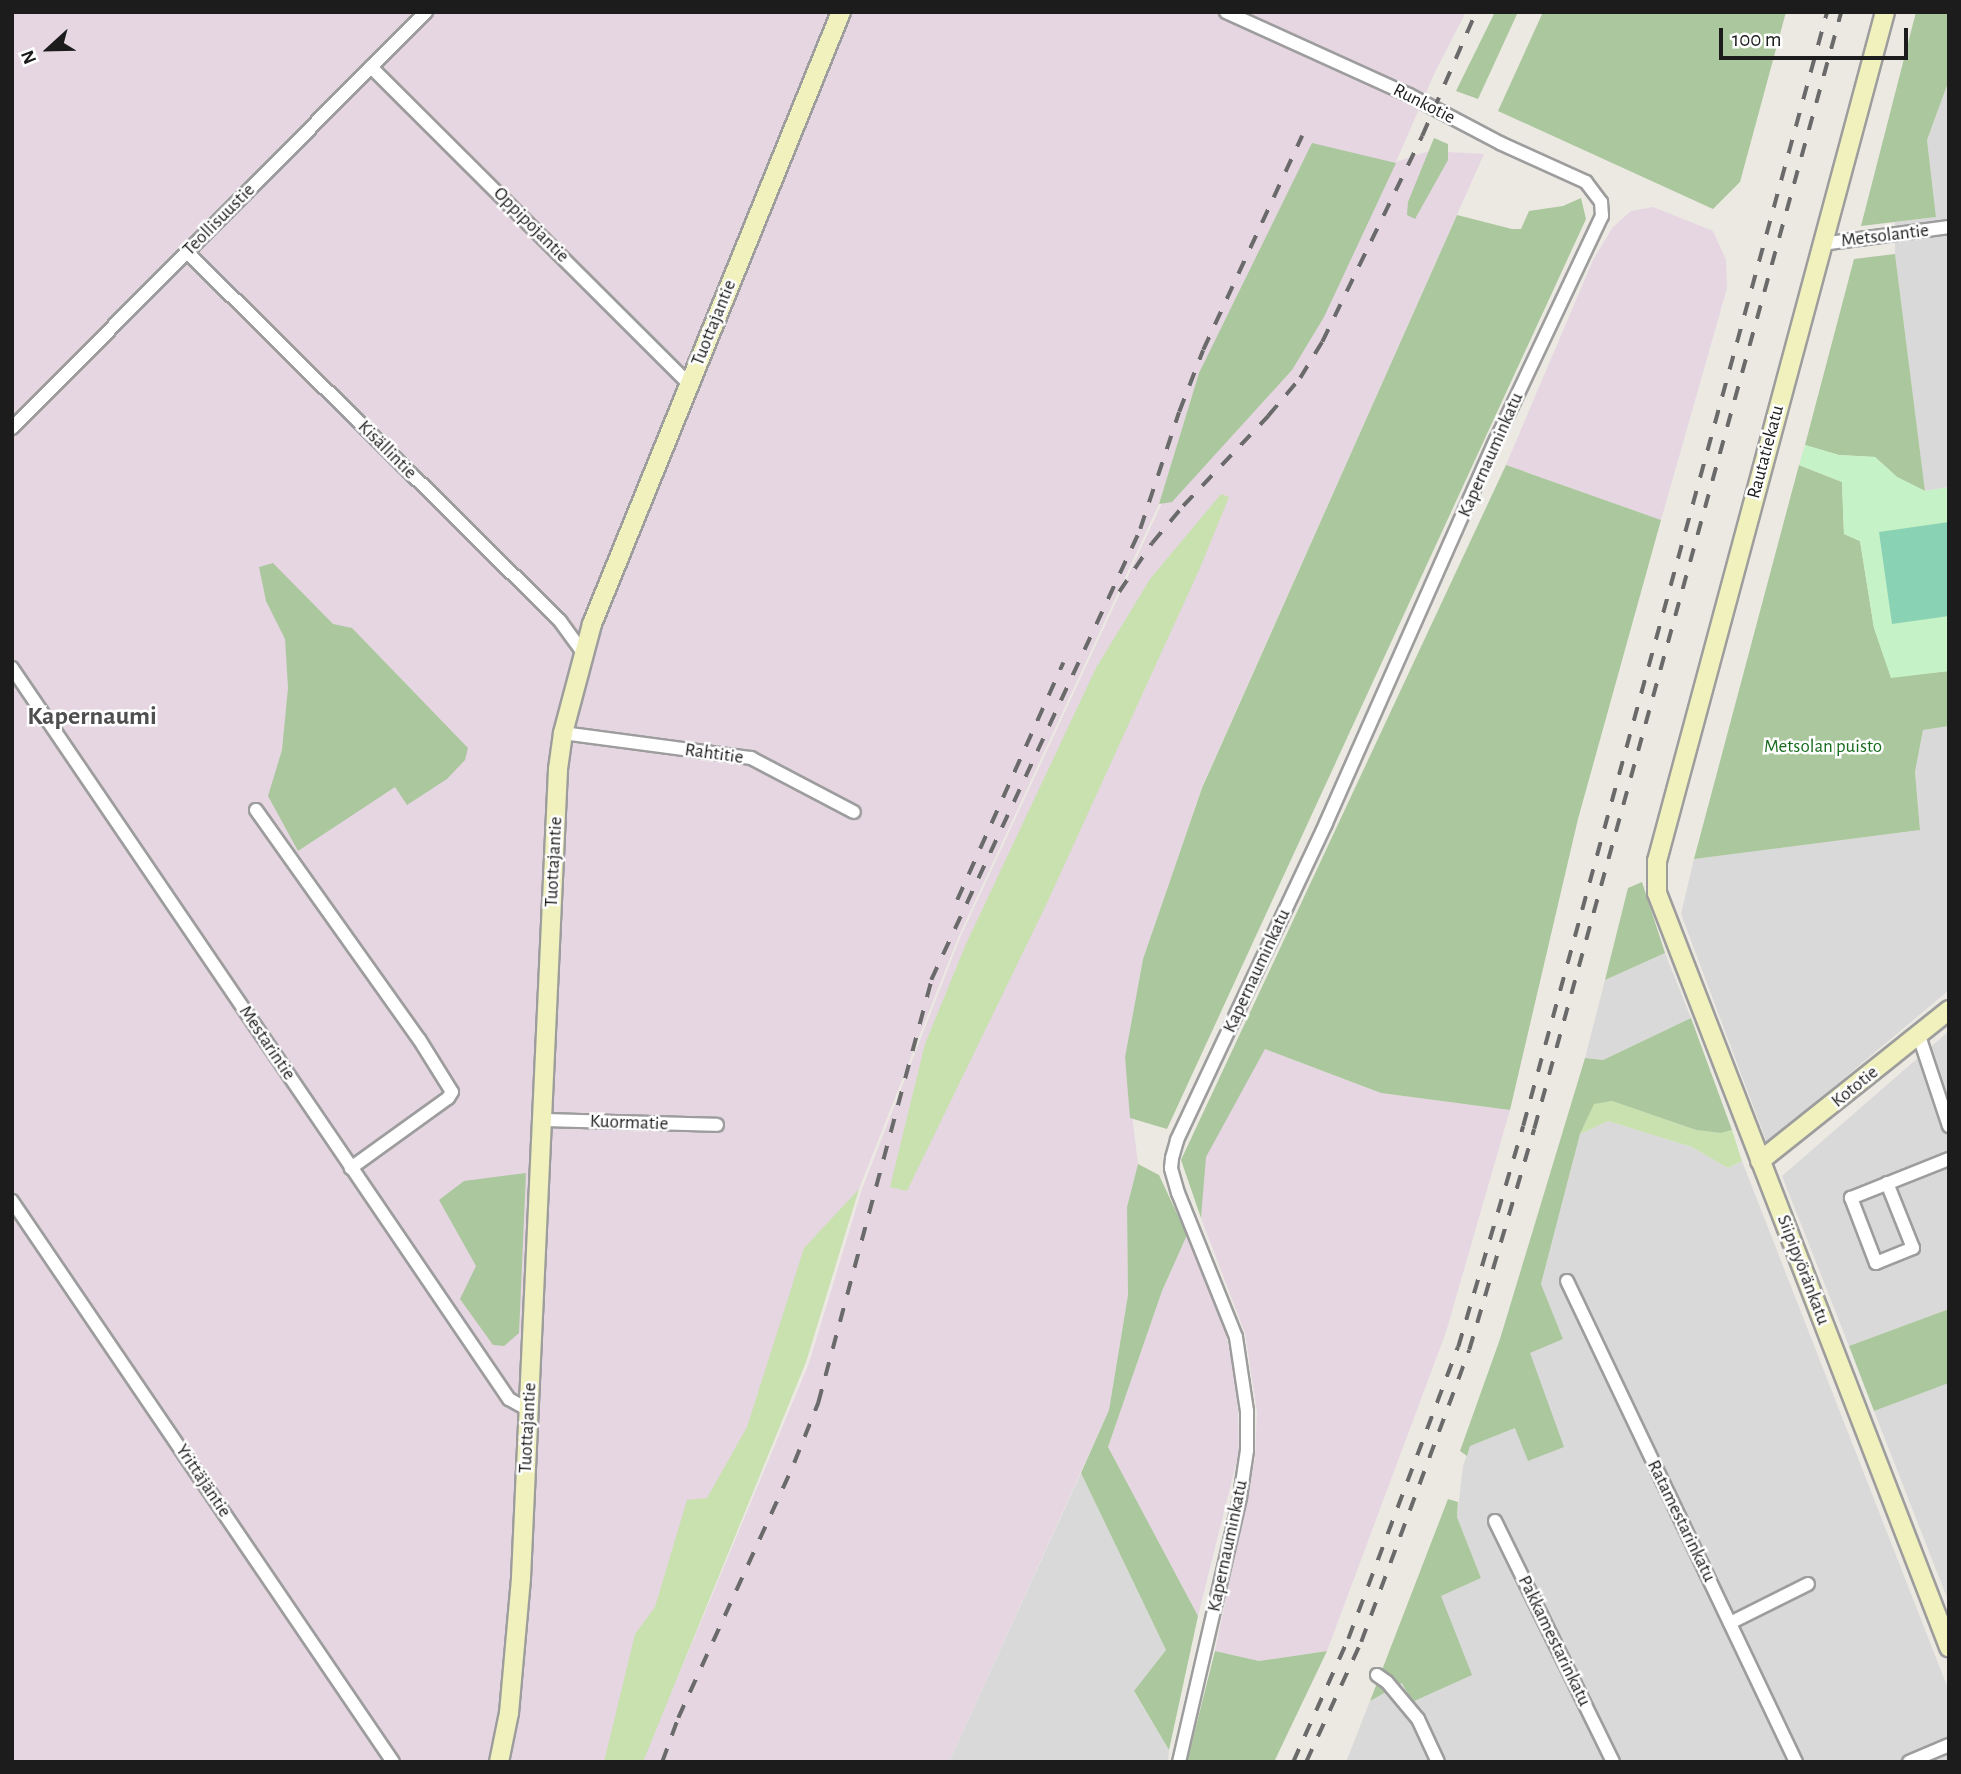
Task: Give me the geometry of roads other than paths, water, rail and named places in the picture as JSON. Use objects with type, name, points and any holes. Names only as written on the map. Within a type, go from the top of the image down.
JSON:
[{"type":"street","name":"Teollisuustie","points":[[12,428],[426,12]]},
{"type":"street","name":"Tuottajantie","points":[[499,1762],[509,1713],[529,1410],[558,769],[563,733],[582,651],[841,12]]},
{"type":"street","name":"Runkotie","points":[[1226,12],[1409,95],[1500,144],[1586,182],[1601,202],[1602,216]]},
{"type":"street","name":"Rautatiekatu","points":[[1657,893],[1657,861],[1885,12]]},
{"type":"street","name":"Oppipojantie","points":[[371,67],[689,384]]},
{"type":"street","name":"Kapernauminkatu","points":[[1179,1762],[1240,1497],[1247,1450],[1247,1411],[1236,1337],[1178,1193],[1171,1167],[1177,1139],[1326,823],[1496,440],[1602,216]]},
{"type":"street","name":"Metsolantie","points":[[1822,244],[1949,227]]},
{"type":"street","name":"Kisällintie","points":[[187,252],[560,621],[582,651]]},
{"type":"street","name":"Mestarintie","points":[[12,668],[509,1399],[529,1410]]},
{"type":"street","name":"Rahtitie","points":[[563,733],[751,758],[854,812]]},
{"type":"street","points":[[256,810],[419,1039],[452,1092],[448,1098],[351,1168]]},
{"type":"street","name":"Siipipyöränkatu","points":[[1657,893],[1949,1647]]},
{"type":"street","name":"Kototie","points":[[1760,1161],[1949,1010]]},
{"type":"street","points":[[1919,1035],[1946,1109],[1949,1126]]},
{"type":"street","name":"Kuormatie","points":[[542,1120],[717,1125]]},
{"type":"street","points":[[1887,1183],[1913,1248],[1877,1263],[1851,1198],[1887,1183],[1949,1159]]},
{"type":"street","name":"Yrittäjäntie","points":[[12,1201],[393,1762]]},
{"type":"street","name":"Ratamestarinkatu","points":[[1567,1281],[1796,1762]]},
{"type":"street","name":"Pakkamestarinkatu","points":[[1495,1521],[1613,1762]]},
{"type":"street","points":[[1730,1623],[1808,1584]]},
{"type":"street","points":[[1377,1675],[1387,1682],[1418,1719],[1438,1762]]},
{"type":"street","points":[[1909,1762],[1949,1745]]},
{"type":"railway","points":[[1119,592],[1152,543],[1183,506],[1300,378],[1322,342],[1422,136],[1476,12]]},
{"type":"railway","points":[[1293,1762],[1348,1639],[1458,1347],[1523,1126],[1827,12]]},
{"type":"railway","points":[[1306,1762],[1361,1642],[1469,1350],[1534,1129],[1841,12]]},
{"type":"railway","points":[[662,1762],[678,1718],[794,1463],[818,1403],[931,980],[1140,529],[1203,350],[1302,136]]},
{"type":"railway","points":[[957,900],[1063,663]]},
{"type":"district","name":"Kapernaumi","points":[[92,717]]},
{"type":"park label","name":"Metsolan puisto","points":[[1823,747]]}]
